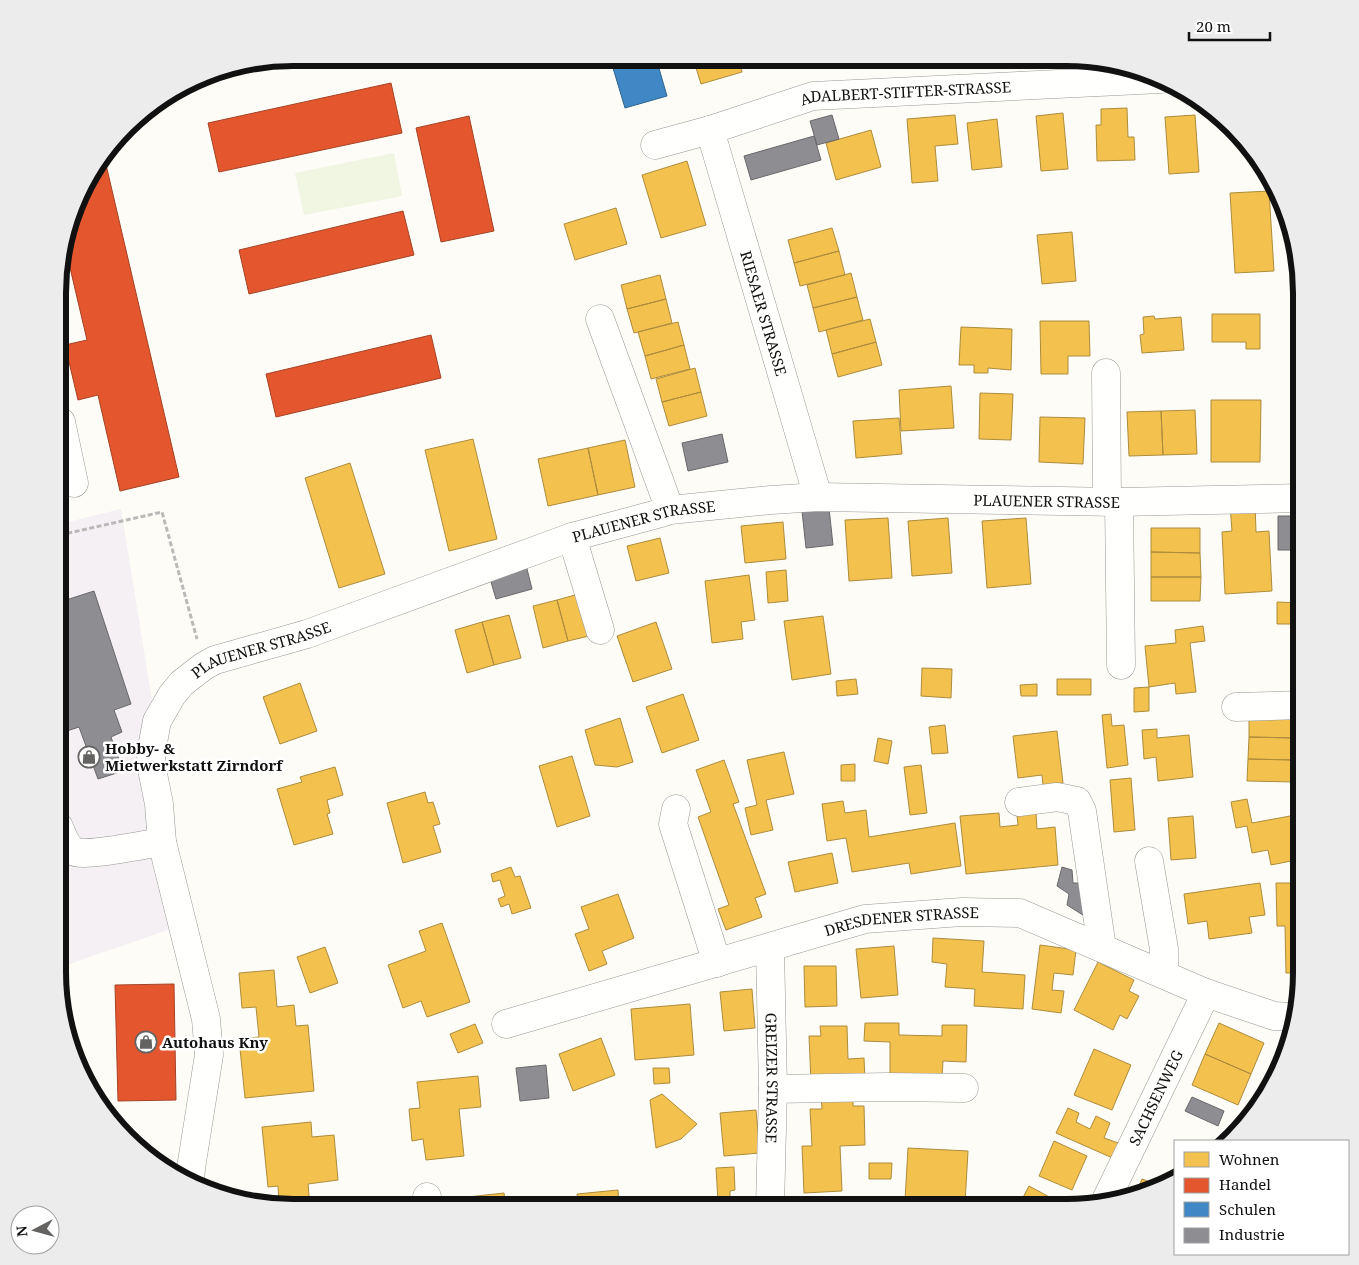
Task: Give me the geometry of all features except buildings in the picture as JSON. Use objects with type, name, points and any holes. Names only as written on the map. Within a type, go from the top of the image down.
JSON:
[{"type":"street","name":"ADALBERT-STIFTER-STRASSE","points":[[655,145],[710,130],[813,96],[1144,80]]},
{"type":"street","name":"RIESAER STRASSE","points":[[710,130],[818,497]]},
{"type":"street","points":[[600,319],[670,510]]},
{"type":"street","points":[[1106,374],[1121,665]]},
{"type":"street","points":[[66,445],[74,482]]},
{"type":"street","name":"PLAUENER STRASSE","points":[[191,1174],[209,1055],[206,1019],[162,842],[159,804],[151,753],[157,720],[172,695],[182,683],[204,666],[216,660],[307,634],[572,537],[670,510],[818,497],[1113,502],[1293,498]]},
{"type":"street","points":[[572,537],[600,630]]},
{"type":"street","points":[[1236,707],[1293,705]]},
{"type":"street","points":[[1019,802],[1057,797],[1077,801],[1082,811],[1102,948]]},
{"type":"street","points":[[676,809],[672,824],[717,963]]},
{"type":"street","points":[[66,843],[74,852],[86,854],[162,842]]},
{"type":"street","points":[[1149,861],[1164,949],[1164,974]]},
{"type":"street","name":"DRESDENER STRASSE","points":[[506,1024],[864,920],[962,912],[1020,913],[1206,992],[1274,1016],[1288,1017]]},
{"type":"street","name":"GREIZER STRASSE","points":[[770,948],[773,1089],[770,1199]]},
{"type":"street","name":"SACHSENWEG","points":[[1109,1194],[1206,992]]},
{"type":"street","points":[[773,1089],[964,1088]]},
{"type":"path","points":[[66,534],[162,512],[204,666]]},
{"type":"shaded area","points":[[121,509],[188,923],[66,965],[66,523]]},
{"type":"green space","points":[[394,153],[402,196],[304,215],[295,173]]},
{"type":"place","name":"Hobby- & Mietwerkstatt Zirndorf","points":[[89,757]]},
{"type":"place","name":"Autohaus Kny","points":[[146,1042]]}]
